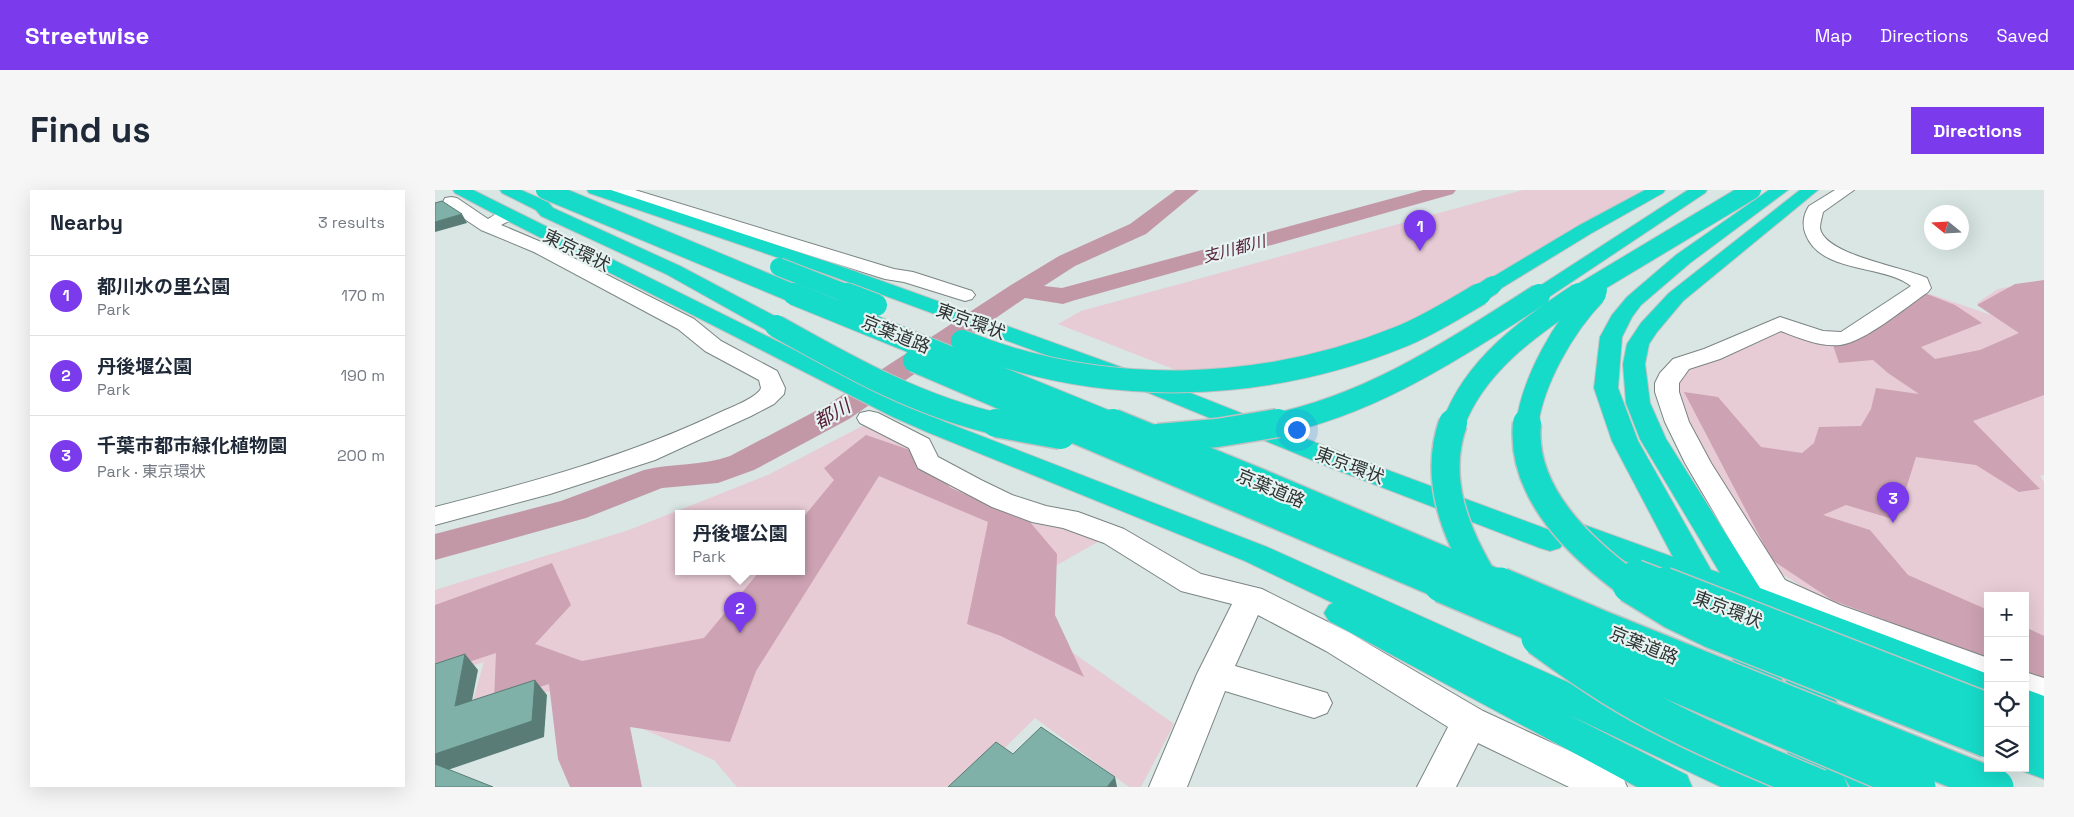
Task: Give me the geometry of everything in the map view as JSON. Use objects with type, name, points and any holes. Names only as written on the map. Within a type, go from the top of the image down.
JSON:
[{"type":"highway","points":[[455,199],[498,190]]},
{"type":"highway","name":"京葉道路","points":[[508,190],[544,195],[684,249],[1251,479],[1601,628],[1996,787]]},
{"type":"highway","name":"東京環状","points":[[595,190],[833,270],[1059,354],[1157,388],[1338,461],[1551,541],[1984,709]]},
{"type":"highway","points":[[944,333],[1011,359],[1075,373],[1161,381],[1253,376],[1311,366],[1366,350],[1419,328],[1584,230],[1657,190]]},
{"type":"highway","points":[[901,316],[817,280],[689,235],[558,191],[544,195],[547,212],[673,270],[885,386],[916,399],[961,415],[1035,432],[1090,438],[1163,438],[1227,433],[1291,420],[1321,412],[1391,385],[1539,295],[1699,190]]},
{"type":"highway","points":[[1721,190],[1632,257],[1608,278],[1589,299],[1568,328],[1539,379],[1528,416],[1526,434],[1527,454],[1533,475],[1555,514],[1569,532],[1611,573],[1640,592],[1672,610],[1747,645],[1984,738]]},
{"type":"highway","points":[[1752,190],[1586,288],[1539,321],[1506,350],[1482,374],[1466,394],[1459,408],[1447,449],[1446,484],[1455,526],[1480,574],[1508,610],[1533,634],[1579,668],[1632,701],[1725,746],[1819,787]]},
{"type":"highway","points":[[1780,190],[1683,259],[1634,301],[1622,315],[1611,337],[1606,369],[1606,388],[1625,441],[1700,578],[1829,787]]},
{"type":"highway","points":[[1810,190],[1676,297],[1649,328],[1638,344],[1634,364],[1637,402],[1653,439],[1762,592],[1871,787]]},
{"type":"highway","name":"京葉道路","points":[[544,195],[777,303],[1918,787]]},
{"type":"highway","name":"東京環状","points":[[455,199],[507,215],[666,293],[821,373],[879,412],[936,427],[1256,554],[1760,787]]},
{"type":"highway","points":[[1157,388],[1192,394],[1351,448],[1700,578],[1762,592],[1984,687]]},
{"type":"highway","points":[[936,427],[967,447],[1043,485],[1286,584],[1673,787]]},
{"type":"highway","points":[[2029,705],[2044,711]]},
{"type":"highway","points":[[2028,727],[2044,733]]},
{"type":"highway","points":[[2029,757],[2044,763]]},
{"type":"street","points":[[618,190],[892,275],[907,276],[965,295]]},
{"type":"street","points":[[1846,190],[1815,210],[1811,223],[1815,237],[1830,252],[1840,257],[1916,280],[1922,285],[1918,290],[1848,337],[1841,339],[1825,338],[1780,323],[1712,354],[1681,364],[1672,373],[1667,383],[1667,392],[1677,422],[1762,592],[1829,613],[1984,671]]},
{"type":"street","points":[[435,516],[564,480],[678,442],[745,410],[772,394],[773,388],[769,376],[713,346],[686,324],[570,262],[487,226],[455,199]]},
{"type":"street","points":[[487,226],[507,215]]},
{"type":"street","points":[[879,412],[919,444],[927,462],[971,486],[1042,515],[1068,519],[1114,536],[1192,583],[1251,597],[1338,642],[1470,722],[1608,787]]},
{"type":"street","points":[[1175,785],[1214,674],[1251,597]]},
{"type":"street","points":[[1214,674],[1314,703]]},
{"type":"street","points":[[2029,687],[2044,693]]},
{"type":"street","points":[[1436,787],[1470,722]]},
{"type":"shaded area","points":[[1523,190],[1643,190],[1416,322],[1306,360],[1235,369],[1181,372],[1058,324],[1081,311]]},
{"type":"shaded area","points":[[2044,280],[2044,395],[1973,421],[2040,489],[2019,492],[1976,465],[1916,457],[1896,520],[1846,505],[1823,515],[1870,530],[1908,575],[1984,608],[1984,657],[1832,600],[1772,560],[1684,392],[1718,397],[1761,447],[1802,453],[1814,443],[1819,427],[1861,426],[1871,409],[1876,388],[1919,394],[1888,373],[1873,360],[1839,363],[1833,345],[1922,292],[1955,305],[1982,323],[1921,347],[1935,359],[1980,350],[2019,333],[1977,305],[2015,284]]},
{"type":"shaded area","points":[[2044,281],[2044,475],[2040,476],[2044,482],[2044,686],[2029,680],[2029,592],[1984,592],[1984,663],[1833,606],[1766,564],[1682,419],[1676,384],[1681,373],[1691,366],[1784,329],[1850,343],[1930,294],[1991,315],[1977,303],[1998,289]]},
{"type":"shaded area","points":[[868,423],[916,449],[1103,539],[1034,578],[1004,604],[1174,724],[1141,787],[1129,787],[1035,718],[965,787],[737,787],[714,760],[554,690],[469,715],[484,662],[435,678],[435,590],[629,530],[675,512],[675,575],[805,575],[805,510],[680,510],[768,475]]},
{"type":"shaded area","points":[[866,435],[910,450],[951,488],[1030,522],[1057,554],[1055,615],[1084,677],[1001,636],[967,624],[988,522],[879,476],[756,671],[730,742],[630,727],[642,787],[570,787],[558,759],[549,684],[494,701],[496,653],[435,673],[435,605],[552,563],[571,605],[535,644],[582,661],[704,638],[756,575],[805,575],[805,515],[834,480],[824,468]]},
{"type":"shaded area","points":[[2029,629],[2044,636],[2044,680],[2029,674]]},
{"type":"building","points":[[442,201],[462,214],[435,222],[435,203]]},
{"type":"building","points":[[465,654],[455,706],[535,680],[532,721],[435,754],[435,664]]},
{"type":"building","points":[[1041,727],[1115,777],[1107,787],[948,787],[996,742],[1013,754]]},
{"type":"building","points":[[435,764],[493,787],[435,787]]},
{"type":"waterway","name":"都川","points":[[1020,290],[1067,261],[1138,229],[1189,190]]},
{"type":"waterway","name":"支川都川","points":[[1020,290],[1063,296],[1446,190]]},
{"type":"waterway","name":"都川","points":[[435,547],[573,510],[656,478],[718,472],[742,463],[838,412],[1020,290]]},
{"type":"place","name":"都川水の里公園","points":[[1420,251]]},
{"type":"place","name":"千葉市都市緑化植物園","points":[[1893,523]]},
{"type":"place","name":"丹後堰公園","points":[[740,633]]}]
